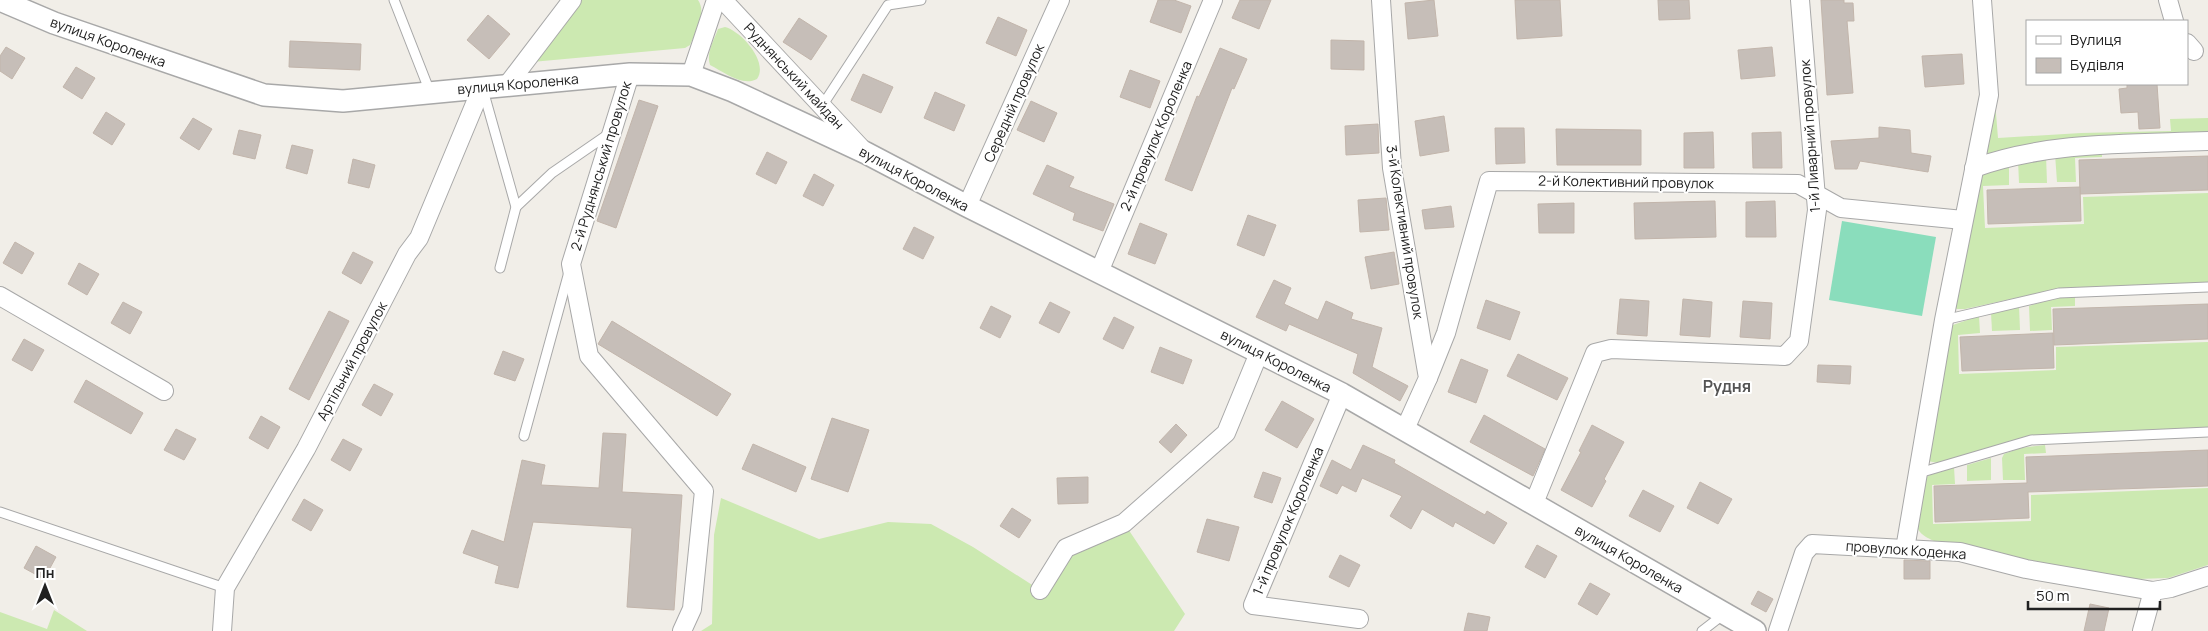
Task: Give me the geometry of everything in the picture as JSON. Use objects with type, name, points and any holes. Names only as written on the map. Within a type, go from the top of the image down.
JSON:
[{"type":"street","name":"вулиця Короленка","points":[[0,0],[54,23],[264,95],[343,101],[630,74],[691,75],[733,91],[866,152],[967,206],[1342,394],[1756,631]]},
{"type":"street","points":[[508,84],[572,0]]},
{"type":"street","points":[[691,75],[716,0]]},
{"type":"street","name":"Руднянський майдан","points":[[723,0],[866,152]]},
{"type":"street","name":"Середній провулок","points":[[967,206],[1060,0]]},
{"type":"street","name":"2-й провулок Короленка","points":[[1099,272],[1212,0]]},
{"type":"street","name":"3-й Колективний провулок","points":[[1381,0],[1392,168],[1428,378]]},
{"type":"street","name":"1-й Ливарний провулок","points":[[1534,504],[1595,353],[1611,349],[1785,356],[1799,341],[1817,210],[1800,0]]},
{"type":"street","points":[[1905,549],[1944,320],[1990,95],[1982,0]]},
{"type":"street","points":[[2168,0],[2174,20]]},
{"type":"street","name":"2-й Руднянський провулок","points":[[630,74],[571,264],[589,356],[704,491],[692,608],[682,631]]},
{"type":"street","name":"Артільний провулок","points":[[222,631],[224,588],[306,449],[407,254],[419,238],[482,87]]},
{"type":"street","points":[[1974,168],[2012,156],[2050,149],[2208,141]]},
{"type":"street","name":"2-й Колективний провулок","points":[[1428,378],[1446,334],[1489,181],[1798,184],[1842,208],[1964,220]]},
{"type":"street","points":[[0,296],[164,391]]},
{"type":"street","points":[[1040,590],[1066,548],[1124,523],[1226,433],[1259,353]]},
{"type":"street","points":[[1405,429],[1428,378]]},
{"type":"street","name":"1-й провулок Короленка","points":[[1342,394],[1253,605],[1359,619]]},
{"type":"street","name":"провулок Коденка","points":[[1778,631],[1804,554],[1812,544],[1960,552],[2026,570],[2153,591],[2171,588],[2208,576]]},
{"type":"street","points":[[2142,631],[2153,591]]},
{"type":"lane","points":[[394,0],[430,92]]},
{"type":"lane","points":[[822,106],[888,5],[921,0]]},
{"type":"lane","points":[[482,87],[516,207],[500,268]]},
{"type":"lane","points":[[516,207],[552,173],[611,132]]},
{"type":"lane","points":[[524,436],[571,264]]},
{"type":"lane","points":[[1944,320],[2059,293],[2208,287]]},
{"type":"lane","points":[[1919,473],[2031,440],[2208,432]]},
{"type":"lane","points":[[0,512],[224,588]]},
{"type":"lane","points":[[1702,631],[1724,614]]},
{"type":"green space","points":[[580,0],[698,0],[701,17],[690,45],[685,48],[532,62]]},
{"type":"green space","points":[[725,27],[738,34],[752,48],[759,64],[760,72],[757,79],[751,81],[739,80],[710,65],[710,51],[718,29]]},
{"type":"green space","points":[[1994,89],[1998,138],[2081,133],[2171,131],[2170,119],[2208,118],[2208,137],[1986,158],[1983,149]]},
{"type":"green space","points":[[2102,150],[2102,157],[2075,158],[2076,182],[2057,182],[2055,154]]},
{"type":"green space","points":[[2046,155],[2047,183],[2019,183],[2018,160]]},
{"type":"green space","points":[[2009,161],[2009,185],[1983,186],[1985,228],[2084,224],[2083,197],[2208,193],[2208,283],[2057,289],[1965,309],[1957,309],[1954,307],[1977,175]]},
{"type":"green space","points":[[1842,221],[1936,237],[1922,316],[1829,300]]},
{"type":"green space","points":[[2075,297],[2075,306],[2051,307],[2052,330],[2030,331],[2029,306],[2054,298]]},
{"type":"green space","points":[[2019,306],[2020,330],[1992,331],[1991,313]]},
{"type":"green space","points":[[1979,316],[1980,333],[1958,335],[1959,374],[2056,370],[2056,347],[2208,342],[2208,429],[2027,437],[1939,463],[1927,461],[1950,326]]},
{"type":"green space","points":[[2045,445],[2046,453],[2024,454],[2025,480],[2003,480],[2002,458],[2004,454],[2020,448]]},
{"type":"green space","points":[[1991,458],[1991,480],[1967,481],[1967,465]]},
{"type":"green space","points":[[1954,467],[1955,484],[1932,485],[1933,524],[2031,521],[2031,495],[2208,488],[2208,565],[2168,578],[2137,579],[2079,572],[1934,541],[1923,535],[1917,525],[1921,488],[1925,479],[1931,474]]},
{"type":"green space","points":[[721,498],[819,539],[888,522],[931,524],[973,547],[1040,590],[1066,548],[1124,523],[1185,614],[1174,631],[701,631],[712,624],[714,535]]},
{"type":"green space","points":[[54,610],[87,631],[0,631],[0,612],[47,629]]},
{"type":"building","points":[[1158,0],[1174,0],[1191,6],[1181,33],[1150,22]]},
{"type":"building","points":[[1240,0],[1271,0],[1259,29],[1232,18]]},
{"type":"building","points":[[1434,0],[1438,36],[1408,39],[1405,3]]},
{"type":"building","points":[[1515,0],[1560,0],[1562,36],[1517,39]]},
{"type":"building","points":[[1658,0],[1689,0],[1690,19],[1659,20]]},
{"type":"building","points":[[1821,0],[1844,0],[1844,3],[1853,3],[1854,21],[1847,21],[1853,93],[1827,95]]},
{"type":"building","points":[[488,15],[510,34],[489,59],[467,40]]},
{"type":"building","points":[[998,17],[1027,30],[1016,56],[986,43]]},
{"type":"building","points":[[799,18],[827,36],[811,60],[783,42]]},
{"type":"building","points":[[1331,40],[1364,41],[1364,70],[1331,69]]},
{"type":"building","points":[[290,41],[361,44],[360,70],[289,67]]},
{"type":"building","points":[[6,47],[25,58],[12,79],[0,71],[0,56]]},
{"type":"building","points":[[1772,47],[1775,76],[1741,79],[1738,50]]},
{"type":"building","points":[[1220,48],[1247,59],[1234,89],[1232,88],[1192,191],[1165,180],[1197,96],[1199,97]]},
{"type":"building","points":[[1962,54],[1964,84],[1925,87],[1922,56]]},
{"type":"building","points":[[76,67],[95,78],[82,99],[63,87]]},
{"type":"building","points":[[1130,70],[1160,81],[1150,108],[1120,97]]},
{"type":"building","points":[[863,74],[893,87],[881,113],[851,100]]},
{"type":"building","points":[[2127,85],[2157,85],[2160,128],[2139,129],[2138,112],[2121,113],[2119,89],[2127,88]]},
{"type":"building","points":[[935,92],[965,105],[954,131],[924,118]]},
{"type":"building","points":[[639,100],[658,106],[616,228],[597,221]]},
{"type":"building","points":[[1031,101],[1057,113],[1044,142],[1017,130]]},
{"type":"building","points":[[106,112],[125,124],[112,145],[93,133]]},
{"type":"building","points":[[1444,116],[1449,151],[1420,156],[1415,121]]},
{"type":"building","points":[[193,118],[212,129],[199,150],[180,138]]},
{"type":"building","points":[[1378,124],[1379,153],[1346,155],[1345,126]]},
{"type":"building","points":[[1879,127],[1910,130],[1911,153],[1931,156],[1928,172],[1860,161],[1857,169],[1835,169],[1831,141],[1879,138]]},
{"type":"building","points":[[1495,128],[1524,128],[1525,163],[1496,164]]},
{"type":"building","points":[[1556,129],[1641,130],[1641,165],[1557,165]]},
{"type":"building","points":[[239,130],[261,135],[255,159],[233,154]]},
{"type":"building","points":[[1713,132],[1714,168],[1684,168],[1684,133]]},
{"type":"building","points":[[1781,132],[1782,168],[1753,168],[1752,133]]},
{"type":"building","points":[[292,145],[313,150],[307,174],[286,168]]},
{"type":"building","points":[[767,152],[787,162],[776,184],[756,174]]},
{"type":"building","points":[[2208,156],[2208,190],[2080,194],[2079,160]]},
{"type":"building","points":[[353,159],[375,165],[369,188],[348,183]]},
{"type":"building","points":[[1047,165],[1074,177],[1069,187],[1114,204],[1103,231],[1073,220],[1075,213],[1033,194]]},
{"type":"building","points":[[814,174],[834,185],[823,206],[803,196]]},
{"type":"building","points":[[2080,187],[2081,221],[1988,224],[1987,190]]},
{"type":"building","points":[[1386,198],[1389,230],[1360,232],[1358,200]]},
{"type":"building","points":[[1715,201],[1716,237],[1635,239],[1634,203]]},
{"type":"building","points":[[1775,201],[1776,237],[1746,237],[1746,202]]},
{"type":"building","points":[[1574,203],[1574,233],[1539,233],[1538,204]]},
{"type":"building","points":[[1451,206],[1454,227],[1425,229],[1422,210]]},
{"type":"building","points":[[1248,215],[1276,225],[1264,256],[1237,245]]},
{"type":"building","points":[[1140,223],[1167,234],[1155,264],[1128,254]]},
{"type":"building","points":[[914,227],[934,237],[923,259],[903,249]]},
{"type":"building","points":[[15,242],[34,253],[22,274],[3,263]]},
{"type":"building","points":[[353,252],[373,262],[361,284],[342,273]]},
{"type":"building","points":[[1394,252],[1399,284],[1371,289],[1365,257]]},
{"type":"building","points":[[79,263],[99,274],[87,295],[68,284]]},
{"type":"building","points":[[1274,280],[1291,288],[1284,304],[1318,320],[1326,301],[1353,313],[1351,319],[1382,328],[1372,367],[1408,386],[1400,401],[1353,373],[1358,354],[1289,324],[1286,331],[1256,317]]},
{"type":"building","points":[[1620,299],[1649,301],[1647,336],[1617,334]]},
{"type":"building","points":[[1683,299],[1712,302],[1710,337],[1680,335]]},
{"type":"building","points":[[1486,300],[1520,312],[1510,340],[1477,328]]},
{"type":"building","points":[[1743,301],[1772,303],[1770,339],[1740,337]]},
{"type":"building","points":[[123,302],[142,312],[130,334],[111,323]]},
{"type":"building","points":[[1050,302],[1070,312],[1059,333],[1039,323]]},
{"type":"building","points":[[2208,304],[2208,339],[2054,345],[2053,309]]},
{"type":"building","points":[[991,306],[1011,316],[1000,338],[980,328]]},
{"type":"building","points":[[329,311],[349,321],[309,400],[289,389]]},
{"type":"building","points":[[1114,317],[1134,327],[1123,349],[1103,339]]},
{"type":"building","points":[[612,321],[731,394],[717,416],[598,344]]},
{"type":"building","points":[[2053,333],[2054,368],[1962,371],[1960,337]]},
{"type":"building","points":[[24,339],[44,350],[32,371],[12,360]]},
{"type":"building","points":[[1160,347],[1192,360],[1183,384],[1151,372]]},
{"type":"building","points":[[503,351],[524,359],[515,381],[494,374]]},
{"type":"building","points":[[1518,354],[1568,378],[1557,400],[1507,376]]},
{"type":"building","points":[[1461,359],[1488,370],[1476,403],[1448,392]]},
{"type":"building","points":[[1818,365],[1851,366],[1850,384],[1817,382]]},
{"type":"building","points":[[86,380],[143,413],[131,434],[74,402]]},
{"type":"building","points":[[374,384],[393,394],[381,416],[362,405]]},
{"type":"building","points":[[1282,401],[1314,419],[1297,448],[1265,430]]},
{"type":"building","points":[[1484,415],[1545,449],[1533,476],[1470,442]]},
{"type":"building","points":[[261,416],[280,427],[268,449],[249,438]]},
{"type":"building","points":[[832,418],[869,430],[848,492],[811,479]]},
{"type":"building","points":[[1176,424],[1187,435],[1171,453],[1159,442]]},
{"type":"building","points":[[1592,425],[1624,442],[1604,479],[1606,481],[1592,507],[1561,490],[1581,452],[1579,451]]},
{"type":"building","points":[[176,429],[196,439],[184,460],[164,450]]},
{"type":"building","points":[[603,433],[626,434],[622,492],[682,495],[674,610],[627,607],[632,528],[533,522],[518,588],[495,583],[499,566],[463,553],[472,530],[504,542],[522,460],[545,465],[541,485],[599,488]]},
{"type":"building","points":[[343,439],[362,449],[350,471],[331,460]]},
{"type":"building","points":[[753,444],[806,467],[796,492],[742,469]]},
{"type":"building","points":[[1363,445],[1395,460],[1394,463],[1485,515],[1487,511],[1507,523],[1494,544],[1455,522],[1453,527],[1422,509],[1411,529],[1390,516],[1402,496],[1362,478],[1356,492],[1342,485],[1337,494],[1320,486],[1332,460],[1351,470]]},
{"type":"building","points":[[2208,450],[2208,486],[2028,492],[2029,518],[1935,522],[1934,486],[2027,483],[2026,457]]},
{"type":"building","points":[[1263,472],[1281,478],[1272,503],[1254,497]]},
{"type":"building","points":[[1088,477],[1088,503],[1058,504],[1057,478]]},
{"type":"building","points":[[1700,482],[1732,499],[1718,524],[1687,508]]},
{"type":"building","points":[[1643,490],[1674,506],[1660,532],[1629,516]]},
{"type":"building","points":[[304,499],[323,510],[311,531],[292,520]]},
{"type":"building","points":[[1012,508],[1031,520],[1019,538],[1000,526]]},
{"type":"building","points":[[1207,519],[1239,527],[1229,561],[1197,552]]},
{"type":"building","points":[[1537,545],[1557,556],[1545,578],[1525,567]]},
{"type":"building","points":[[36,546],[56,557],[44,579],[24,568]]},
{"type":"building","points":[[1340,555],[1360,565],[1349,587],[1329,577]]},
{"type":"building","points":[[1904,560],[1930,561],[1930,579],[1904,579]]},
{"type":"building","points":[[1590,583],[1610,594],[1597,615],[1578,604]]},
{"type":"building","points":[[1758,591],[1773,599],[1766,612],[1751,604]]},
{"type":"building","points":[[2090,604],[2109,608],[2104,631],[2084,631]]},
{"type":"building","points":[[1468,613],[1490,617],[1487,631],[1464,631]]},
{"type":"district","name":"Рудня","points":[[1727,386]]}]
